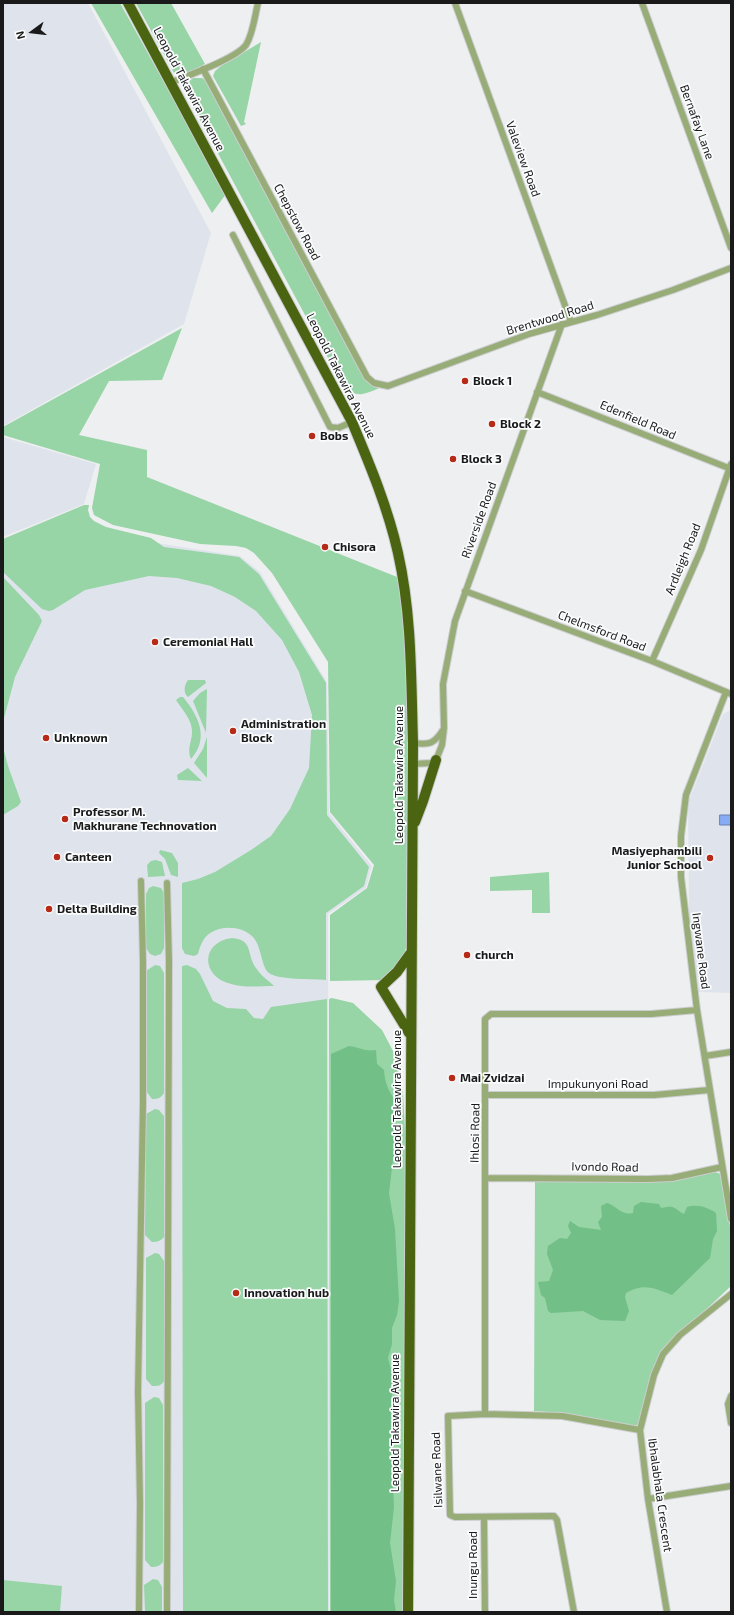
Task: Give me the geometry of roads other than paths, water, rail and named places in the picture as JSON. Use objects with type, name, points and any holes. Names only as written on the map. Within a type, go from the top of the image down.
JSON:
[{"type":"highway","name":"Leopold Takawira Avenue","points":[[128,3],[172,82],[352,422],[379,487],[398,553],[409,629],[413,743],[410,954],[411,1036],[408,1612]]},
{"type":"highway","points":[[413,827],[424,801],[436,760]]},
{"type":"highway","points":[[410,954],[394,976],[381,987],[411,1036]]},
{"type":"street","points":[[172,82],[227,58],[246,45],[258,3]]},
{"type":"street","name":"Valeview Road","points":[[455,3],[571,322]]},
{"type":"street","name":"Bernafay Lane","points":[[642,3],[731,248]]},
{"type":"street","name":"Chepstow Road","points":[[203,69],[367,377],[374,383]]},
{"type":"street","points":[[232,235],[330,427],[338,428],[352,422]]},
{"type":"street","name":"Brentwood Road","points":[[374,383],[388,386],[562,324],[666,292],[731,268]]},
{"type":"street","name":"Riverside Road","points":[[436,760],[442,745],[444,728],[442,706],[444,669],[455,621],[562,324]]},
{"type":"street","name":"Edenfield Road","points":[[537,392],[730,467]]},
{"type":"street","name":"Ardleigh Road","points":[[652,661],[701,550],[730,467]]},
{"type":"street","name":"Chelmsford Road","points":[[465,590],[652,661],[729,693]]},
{"type":"street","name":"Ingwane Road","points":[[729,693],[689,785],[684,808],[681,836],[682,899],[709,1090],[731,1219]]},
{"type":"street","points":[[413,743],[431,743],[436,740],[444,728]]},
{"type":"street","points":[[413,764],[425,764],[436,760]]},
{"type":"street","points":[[139,1612],[140,1504],[138,1392],[143,1103],[143,962],[141,881]]},
{"type":"street","points":[[167,883],[169,961],[167,1612]]},
{"type":"street","name":"Ihlosi Road","points":[[485,1414],[486,1019],[491,1014],[651,1014],[697,1010]]},
{"type":"street","points":[[705,1056],[731,1052]]},
{"type":"street","name":"Impukunyoni Road","points":[[487,1095],[654,1095],[709,1090]]},
{"type":"street","name":"Ivondo Road","points":[[486,1178],[672,1178],[722,1168]]},
{"type":"street","name":"Ibhalabhala Crescent","points":[[667,1612],[648,1499],[640,1430],[654,1375],[664,1354],[680,1335],[731,1294]]},
{"type":"street","points":[[731,1396],[728,1404],[731,1423]]},
{"type":"street","name":"Isilwane Road","points":[[574,1612],[557,1520],[554,1516],[455,1517],[450,1514],[448,1416],[451,1414],[485,1414],[562,1416],[640,1430]]},
{"type":"street","points":[[648,1499],[731,1486]]},
{"type":"street","name":"Inungu Road","points":[[484,1517],[485,1612]]},
{"type":"water","points":[[720,815],[731,815],[731,825],[720,825]]},
{"type":"place","name":"Block 1","points":[[465,381]]},
{"type":"place","name":"Block 2","points":[[492,424]]},
{"type":"place","name":"Bobs","points":[[312,436]]},
{"type":"place","name":"Block 3","points":[[453,459]]},
{"type":"place","name":"Chisora","points":[[325,547]]},
{"type":"place","name":"Ceremonial Hall","points":[[155,642]]},
{"type":"place","name":"Administration Block","points":[[233,731]]},
{"type":"place","name":"Unknown","points":[[46,738]]},
{"type":"place","name":"Professor M. Makhurane Technovation","points":[[65,819]]},
{"type":"place","name":"Canteen","points":[[57,857]]},
{"type":"place","name":"Masiyephambili Junior School","points":[[710,858]]},
{"type":"place","name":"Delta Building","points":[[49,909]]},
{"type":"place","name":"church","points":[[467,955]]},
{"type":"place","name":"Mai Zvidzai","points":[[452,1078]]},
{"type":"place","name":"Innovation hub","points":[[236,1293]]}]
